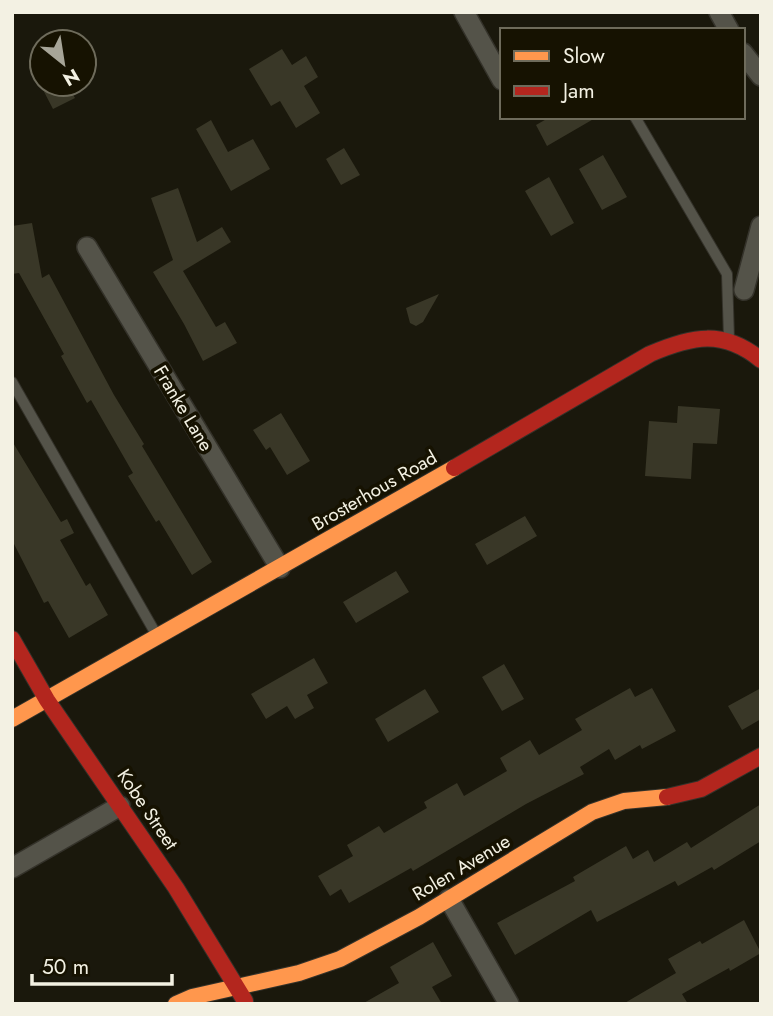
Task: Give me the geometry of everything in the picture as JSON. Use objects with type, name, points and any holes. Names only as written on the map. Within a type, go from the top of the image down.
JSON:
[{"type":"street","points":[[464,12],[500,76]]},
{"type":"street","points":[[719,12],[728,28]]},
{"type":"street","points":[[745,56],[761,76]]},
{"type":"street","points":[[744,290],[761,226]]},
{"type":"street","name":"Franke Lane","points":[[87,247],[280,568]]},
{"type":"street","name":"Brosterhous Road","points":[[12,719],[650,354],[675,343],[702,338],[729,339]]},
{"type":"street","points":[[729,339],[761,360]]},
{"type":"street","name":"Kobe Street","points":[[12,639],[47,700],[176,888],[247,1004]]},
{"type":"street","name":"Rolen Avenue","points":[[176,1004],[192,997],[320,967],[360,950],[449,900],[594,811],[623,801],[682,794],[713,783],[761,756]]},
{"type":"street","points":[[12,868],[120,806]]},
{"type":"street","points":[[449,900],[509,1004]]},
{"type":"lane","points":[[636,119],[727,274],[729,339]]},
{"type":"lane","points":[[12,382],[158,637]]},
{"type":"building","points":[[282,49],[292,65],[306,56],[318,77],[304,86],[320,113],[296,128],[280,101],[271,106],[249,69]]},
{"type":"building","points":[[47,98],[75,98],[53,109]]},
{"type":"building","points":[[546,119],[594,119],[547,146],[536,125]]},
{"type":"building","points":[[211,120],[228,152],[253,139],[270,169],[231,191],[196,129]]},
{"type":"building","points":[[344,148],[360,175],[341,185],[326,159]]},
{"type":"building","points":[[603,155],[627,197],[602,210],[579,169]]},
{"type":"building","points":[[549,177],[574,223],[551,236],[525,191]]},
{"type":"building","points":[[178,188],[197,242],[222,227],[231,242],[183,271],[216,327],[225,322],[237,343],[203,361],[153,272],[173,260],[151,198]]},
{"type":"building","points":[[32,223],[42,278],[49,274],[114,395],[144,444],[142,446],[212,562],[192,575],[159,520],[156,522],[128,476],[133,473],[91,400],[87,403],[61,356],[64,354],[19,273],[12,274],[12,226]]},
{"type":"building","points":[[439,294],[423,322],[416,326],[410,323],[406,308]]},
{"type":"building","points":[[678,406],[720,409],[717,444],[693,443],[691,479],[645,476],[649,421],[677,423]]},
{"type":"building","points":[[281,413],[310,461],[287,475],[270,447],[266,450],[253,430]]},
{"type":"building","points":[[12,441],[61,522],[67,519],[74,533],[60,540],[86,586],[90,583],[108,615],[69,638],[48,601],[44,603],[12,540]]},
{"type":"building","points":[[525,516],[537,536],[487,565],[475,544]]},
{"type":"building","points":[[396,571],[409,592],[356,623],[343,602]]},
{"type":"building","points":[[314,658],[328,683],[307,695],[314,708],[295,719],[287,706],[266,719],[251,694]]},
{"type":"building","points":[[504,664],[524,699],[502,711],[482,677]]},
{"type":"building","points":[[630,688],[635,697],[652,688],[676,731],[642,749],[640,745],[615,760],[609,749],[580,767],[584,774],[526,804],[413,871],[411,868],[349,903],[341,889],[330,896],[318,876],[353,856],[347,845],[379,826],[384,833],[427,808],[424,802],[457,783],[464,796],[507,771],[500,758],[530,740],[539,755],[582,730],[575,719]]},
{"type":"building","points":[[761,688],[761,719],[742,730],[728,706]]},
{"type":"building","points":[[425,689],[439,712],[388,742],[375,719]]},
{"type":"building","points":[[761,804],[761,841],[714,870],[712,867],[678,886],[675,881],[597,922],[591,910],[515,955],[497,923],[575,881],[573,877],[626,846],[633,859],[648,850],[654,862],[687,842],[691,848]]},
{"type":"building","points":[[744,920],[761,953],[682,994],[688,1004],[623,1004],[676,973],[668,959],[700,941],[702,944]]},
{"type":"building","points":[[433,942],[452,976],[432,987],[442,1004],[362,1004],[399,983],[390,967]]},
{"type":"traffic: slow","points":[[12,719],[454,468]]},
{"type":"traffic: slow","points":[[176,1004],[192,997],[299,973],[340,959],[419,917],[592,812],[624,801],[667,797]]},
{"type":"traffic: jam","points":[[454,468],[650,354],[665,348],[694,340],[720,340],[734,343],[761,360]]},
{"type":"traffic: jam","points":[[12,639],[47,700],[176,888],[245,1001]]},
{"type":"traffic: jam","points":[[667,797],[701,789],[761,756]]}]
